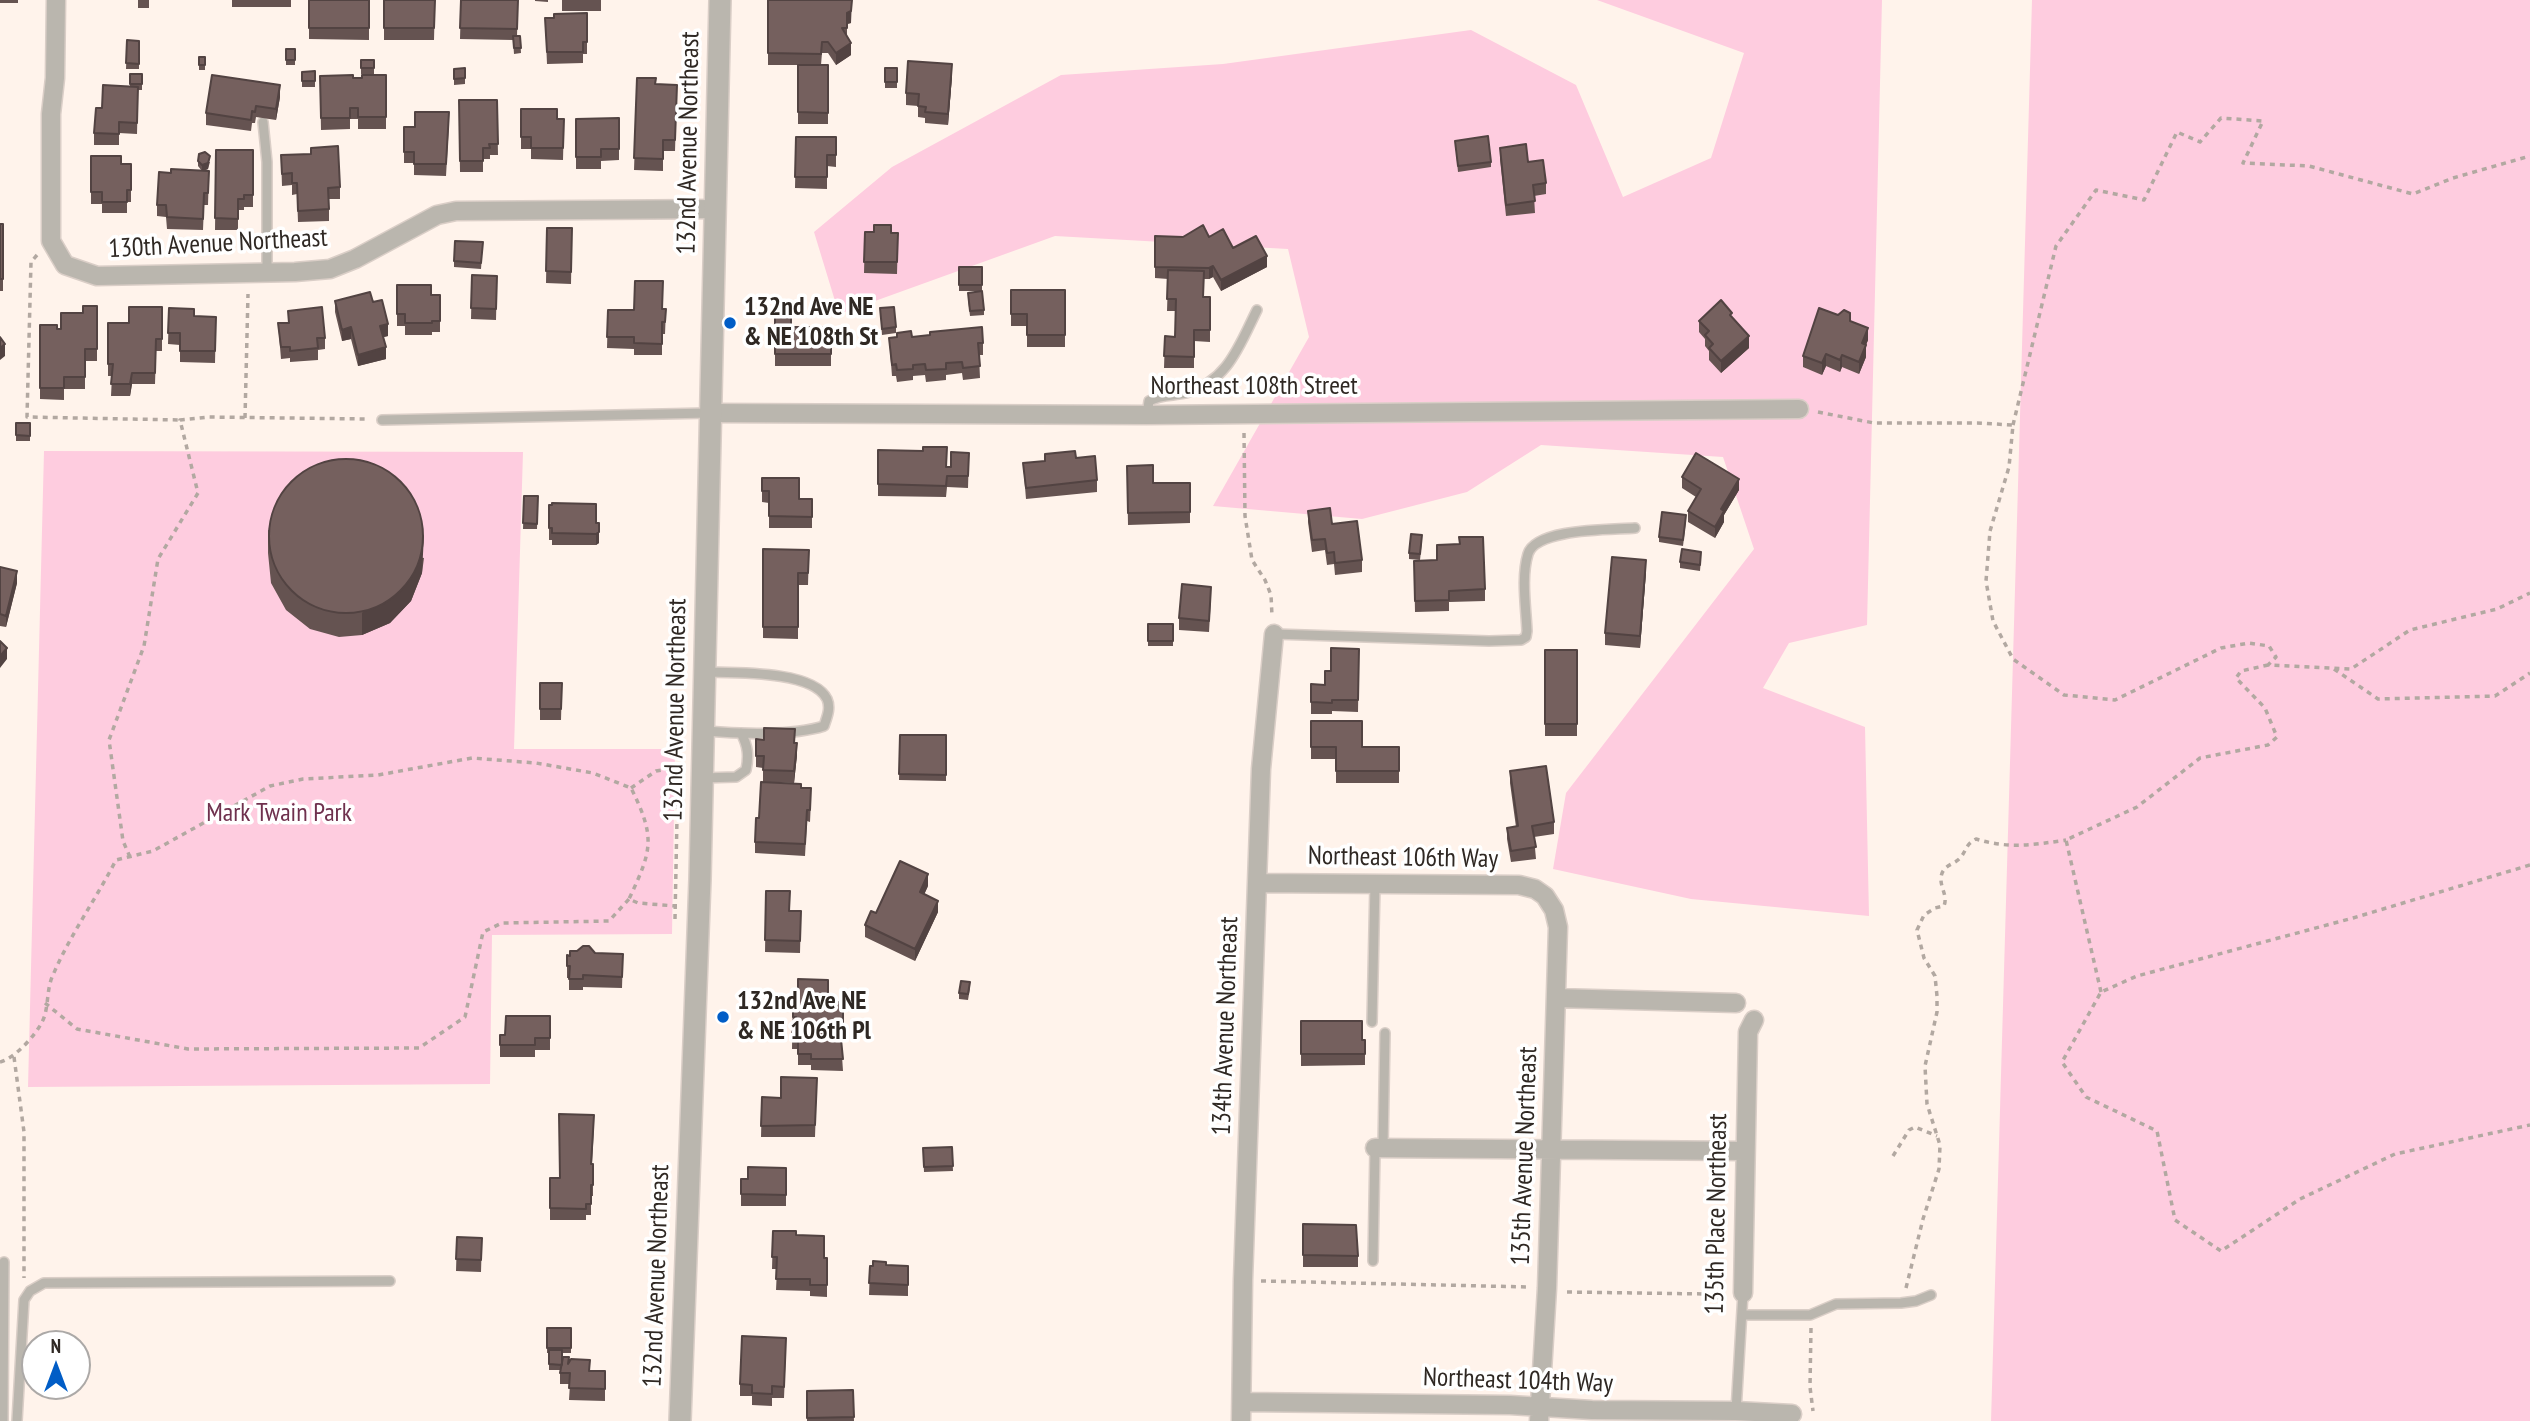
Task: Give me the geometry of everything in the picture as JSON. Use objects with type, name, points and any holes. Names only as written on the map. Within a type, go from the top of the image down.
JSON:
[{"type":"street","name":"130th Avenue Northeast","points":[[56,0],[55,78],[51,114],[51,241],[65,265],[97,276],[330,269],[355,259],[437,215],[456,211],[716,209]]},
{"type":"street","name":"132nd Avenue Northeast","points":[[680,1421],[705,672],[720,0]]},
{"type":"street","name":"Northeast 108th Street","points":[[710,413],[1147,415],[1799,409]]},
{"type":"street","name":"134th Avenue Northeast","points":[[1241,1421],[1243,1280],[1261,769],[1274,634]]},
{"type":"street","name":"Northeast 106th Way","points":[[1257,883],[1519,886],[1535,889],[1545,896]]},
{"type":"street","name":"135th Avenue Northeast","points":[[1539,1414],[1558,927],[1555,910],[1545,896]]},
{"type":"street","points":[[1556,998],[1736,1003]]},
{"type":"street","name":"135th Place Northeast","points":[[1742,1304],[1748,1032],[1754,1020]]},
{"type":"street","points":[[1379,1148],[1745,1151]]},
{"type":"street","name":"Northeast 104th Way","points":[[1242,1402],[1539,1414],[1592,1410],[1792,1414]]},
{"type":"lane","points":[[263,122],[267,174],[267,272]]},
{"type":"lane","points":[[1147,415],[1149,401],[1160,396],[1185,393],[1212,382],[1230,363],[1257,310]]},
{"type":"lane","points":[[382,420],[710,413]]},
{"type":"lane","points":[[1274,634],[1521,640],[1527,631],[1525,582],[1528,554],[1532,545],[1546,537],[1564,534],[1635,528]]},
{"type":"lane","points":[[703,731],[741,733],[810,730],[824,726],[829,713],[827,699],[817,688],[795,679],[749,673],[705,672]]},
{"type":"lane","points":[[702,773],[736,777],[746,770],[747,744],[741,733]]},
{"type":"lane","points":[[1373,1022],[1375,884]]},
{"type":"lane","points":[[1373,1261],[1385,1033]]},
{"type":"lane","points":[[3,1421],[4,1262]]},
{"type":"lane","points":[[17,1421],[24,1300],[30,1291],[44,1283],[390,1281]]},
{"type":"lane","points":[[1742,1304],[1810,1315],[1836,1304],[1901,1303],[1931,1295]]},
{"type":"lane","name":"135th Place Northeast","points":[[1736,1411],[1742,1304]]},
{"type":"path","points":[[2267,664],[2276,657],[2269,646],[2249,643],[2221,648],[2115,700],[2064,695],[2013,659],[1993,621],[1986,581],[1990,531],[2008,467],[2013,425],[2056,246],[2096,190],[2144,200],[2176,132],[2200,142],[2221,118],[2263,121],[2243,163],[2309,166],[2413,194],[2453,178],[2530,156]]},
{"type":"path","points":[[37,255],[32,262],[27,417],[382,420]]},
{"type":"path","points":[[245,418],[248,293]]},
{"type":"path","points":[[1799,409],[1874,422],[1977,422],[2013,425]]},
{"type":"path","points":[[1244,414],[1245,516],[1252,559],[1271,596],[1274,634]]},
{"type":"path","points":[[130,858],[123,841],[109,740],[144,646],[158,559],[198,493],[180,420]]},
{"type":"path","points":[[1901,1303],[1939,1169],[1940,1145],[1927,1104],[1925,1066],[1937,1012],[1937,996],[1935,976],[1924,958],[1917,930],[1924,915],[1944,906],[1947,898],[1941,877],[1946,867],[1960,859],[1967,844],[1976,839],[1997,846],[2066,840],[2137,807],[2200,758],[2268,745],[2277,737],[2265,708],[2236,678],[2241,671],[2267,664],[2351,669],[2410,630],[2497,609],[2530,593]]},
{"type":"path","points":[[2332,668],[2378,699],[2495,696],[2530,673]]},
{"type":"path","points":[[0,1062],[14,1056],[43,1021],[47,986],[66,943],[98,894],[116,860],[153,851],[270,786],[303,779],[378,775],[472,758],[536,763],[593,773],[631,788],[642,811],[650,843],[642,872],[629,899],[609,921],[502,923],[482,932],[465,1017],[419,1048],[188,1049],[77,1029],[46,1003]]},
{"type":"path","points":[[631,788],[656,771],[678,767],[702,773]]},
{"type":"path","points":[[675,919],[678,767]]},
{"type":"path","points":[[2066,840],[2101,992]]},
{"type":"path","points":[[2530,864],[2353,918],[2137,976],[2101,992],[2062,1062],[2086,1097],[2157,1131],[2175,1220],[2221,1251],[2300,1199],[2395,1154],[2530,1125]]},
{"type":"path","points":[[629,899],[638,903],[675,906]]},
{"type":"path","points":[[14,1056],[24,1132],[24,1285]]},
{"type":"path","points":[[1893,1156],[1909,1130],[1915,1127],[1937,1136]]},
{"type":"path","points":[[1255,1280],[1531,1287]]},
{"type":"path","points":[[1567,1292],[1706,1294],[1742,1304]]},
{"type":"path","points":[[1810,1315],[1812,1421]]},
{"type":"green space","points":[[1597,0],[1882,0],[1867,625],[1789,643],[1763,688],[1865,727],[1869,916],[1691,899],[1553,869],[1566,793],[1754,549],[1723,457],[1541,445],[1467,492],[1362,519],[1213,506],[1309,337],[1288,249],[1055,236],[839,314],[814,232],[892,167],[1061,75],[1223,64],[1471,30],[1576,85],[1623,197],[1711,158],[1744,53]]},
{"type":"green space","points":[[2032,0],[2530,0],[2530,1421],[1991,1421]]},
{"type":"green space","name":"Mark Twain Park","points":[[44,451],[523,452],[514,749],[675,749],[672,934],[492,935],[490,1084],[28,1087]]},
{"type":"building","points":[[309,0],[369,0],[369,28],[309,28]]},
{"type":"building","points":[[384,0],[435,0],[434,28],[384,28]]},
{"type":"building","points":[[461,0],[518,0],[517,29],[460,28]]},
{"type":"building","points":[[768,0],[852,0],[851,11],[847,13],[847,28],[842,28],[851,43],[836,53],[828,42],[822,42],[821,54],[768,53]]},
{"type":"building","points":[[587,13],[587,42],[583,42],[583,52],[547,52],[545,18],[554,18],[554,14]]},
{"type":"building","points":[[513,36],[520,36],[521,48],[514,48]]},
{"type":"building","points":[[127,40],[139,41],[139,64],[126,63]]},
{"type":"building","points":[[286,49],[295,49],[295,60],[286,60]]},
{"type":"building","points":[[199,57],[205,57],[205,65],[199,65]]},
{"type":"building","points":[[361,60],[374,60],[374,68],[361,68]]},
{"type":"building","points":[[908,61],[952,64],[948,114],[925,112],[926,107],[918,106],[919,94],[906,93]]},
{"type":"building","points":[[798,65],[828,65],[828,113],[798,112]]},
{"type":"building","points":[[465,68],[465,78],[454,79],[454,69]]},
{"type":"building","points":[[885,68],[897,68],[897,82],[885,82]]},
{"type":"building","points":[[315,71],[315,81],[302,81],[302,72]]},
{"type":"building","points":[[130,74],[142,74],[142,84],[130,84]]},
{"type":"building","points":[[212,75],[280,85],[276,109],[256,106],[251,120],[206,113]]},
{"type":"building","points":[[353,75],[353,78],[362,78],[362,75],[386,75],[386,117],[358,117],[358,108],[350,108],[350,118],[321,118],[320,76]]},
{"type":"building","points":[[637,78],[656,78],[655,84],[677,85],[675,140],[663,140],[663,159],[634,158]]},
{"type":"building","points":[[103,85],[138,87],[137,123],[119,122],[119,134],[94,133],[96,108],[102,108]]},
{"type":"building","points":[[459,100],[497,100],[498,144],[489,144],[490,148],[483,148],[483,161],[460,161]]},
{"type":"building","points":[[521,109],[557,109],[557,119],[564,119],[563,148],[531,148],[531,137],[521,137]]},
{"type":"building","points":[[415,112],[449,112],[446,164],[414,164],[414,152],[404,152],[404,127],[415,127]]},
{"type":"building","points":[[619,118],[619,149],[601,149],[601,157],[576,157],[576,119]]},
{"type":"building","points":[[1488,136],[1491,162],[1458,166],[1455,141]]},
{"type":"building","points":[[796,137],[836,137],[836,155],[827,155],[827,177],[795,177]]},
{"type":"building","points":[[1526,144],[1528,162],[1543,160],[1546,183],[1533,185],[1535,201],[1506,205],[1500,148]]},
{"type":"building","points":[[338,146],[340,187],[328,188],[329,209],[298,211],[297,183],[292,183],[292,173],[282,174],[281,155],[311,154],[311,148]]},
{"type":"building","points":[[216,150],[253,150],[253,195],[244,195],[244,199],[238,199],[238,219],[215,218]]},
{"type":"building","points":[[205,152],[210,156],[208,163],[202,165],[198,161],[199,154]]},
{"type":"building","points":[[91,156],[121,156],[121,164],[131,164],[131,190],[127,190],[127,202],[102,202],[102,192],[91,192]]},
{"type":"building","points":[[171,169],[209,171],[208,193],[204,193],[203,219],[167,217],[166,205],[157,205],[159,172],[171,173]]},
{"type":"building","points":[[0,224],[3,224],[3,279],[0,279]]},
{"type":"building","points":[[874,225],[891,225],[891,233],[898,233],[897,262],[864,262],[865,232],[874,232]]},
{"type":"building","points":[[1203,225],[1209,237],[1223,229],[1233,248],[1256,236],[1267,256],[1221,280],[1213,266],[1155,267],[1155,236],[1183,237]]},
{"type":"building","points":[[547,228],[572,228],[571,272],[546,271]]},
{"type":"building","points":[[455,241],[483,242],[481,263],[454,261]]},
{"type":"building","points":[[959,267],[982,267],[982,285],[959,285]]},
{"type":"building","points":[[1168,270],[1204,271],[1203,297],[1210,297],[1210,330],[1194,330],[1194,357],[1164,356],[1165,336],[1175,337],[1176,299],[1167,299]]},
{"type":"building","points":[[472,275],[497,276],[496,309],[471,308]]},
{"type":"building","points":[[635,281],[663,281],[662,309],[666,309],[665,322],[662,322],[662,344],[634,343],[634,337],[607,337],[608,310],[634,310]]},
{"type":"building","points":[[397,285],[431,285],[431,295],[440,295],[440,321],[405,323],[405,314],[397,314]]},
{"type":"building","points":[[1011,290],[1065,290],[1065,335],[1027,335],[1027,314],[1011,314]]},
{"type":"building","points":[[982,291],[984,310],[970,311],[968,293]]},
{"type":"building","points":[[370,292],[373,302],[382,300],[388,324],[380,326],[386,347],[358,355],[351,327],[342,330],[335,301]]},
{"type":"building","points":[[1721,300],[1732,313],[1730,315],[1749,336],[1721,361],[1709,348],[1713,344],[1705,335],[1709,331],[1699,321]]},
{"type":"building","points":[[775,302],[791,302],[791,327],[831,327],[831,354],[775,354]]},
{"type":"building","points":[[83,306],[97,306],[97,349],[85,349],[85,377],[64,377],[64,388],[40,388],[40,325],[57,325],[57,329],[61,329],[61,313],[83,313]]},
{"type":"building","points":[[129,307],[162,307],[162,339],[156,339],[155,373],[132,373],[130,384],[111,384],[113,364],[108,364],[108,323],[129,323]]},
{"type":"building","points":[[322,307],[325,338],[317,338],[318,348],[290,351],[290,347],[281,347],[278,323],[289,323],[288,311]]},
{"type":"building","points":[[894,307],[896,327],[882,329],[880,308]]},
{"type":"building","points":[[169,308],[194,309],[194,316],[216,317],[215,351],[180,351],[180,333],[168,333]]},
{"type":"building","points":[[1819,308],[1838,315],[1844,310],[1850,313],[1850,321],[1868,328],[1862,343],[1866,345],[1859,362],[1842,355],[1840,360],[1826,354],[1822,363],[1803,356]]},
{"type":"building","points":[[982,327],[983,343],[978,343],[980,366],[963,368],[962,362],[946,363],[946,369],[926,370],[925,364],[913,365],[913,369],[897,370],[896,364],[892,365],[889,338],[897,337],[897,333],[911,331],[912,337],[930,335],[930,332]]},
{"type":"building","points":[[16,423],[30,423],[30,436],[16,435]]},
{"type":"building","points":[[923,447],[947,447],[946,467],[951,467],[951,452],[969,453],[968,476],[947,476],[946,486],[878,484],[878,450],[923,451]]},
{"type":"building","points":[[1075,451],[1076,458],[1095,456],[1097,480],[1026,488],[1023,463],[1045,461],[1045,454]]},
{"type":"building","points":[[1696,453],[1739,479],[1721,509],[1724,511],[1715,527],[1688,511],[1701,489],[1682,477]]},
{"type":"building","points":[[346,459],[376,465],[401,481],[417,506],[423,536],[417,566],[401,591],[376,607],[346,613],[316,607],[291,591],[275,566],[269,536],[275,506],[291,481],[316,465]]},
{"type":"building","points":[[1153,465],[1153,483],[1190,483],[1190,512],[1128,513],[1127,466]]},
{"type":"building","points":[[762,478],[799,478],[799,499],[812,499],[812,517],[769,516],[769,491],[762,491]]},
{"type":"building","points":[[524,496],[538,496],[537,524],[523,523]]},
{"type":"building","points":[[596,504],[599,532],[552,533],[552,528],[549,528],[549,505]]},
{"type":"building","points":[[1330,508],[1332,524],[1357,521],[1362,560],[1335,563],[1334,552],[1327,553],[1325,539],[1312,540],[1308,511]]},
{"type":"building","points":[[1662,512],[1686,515],[1683,540],[1659,537]]},
{"type":"building","points":[[1411,534],[1422,535],[1420,554],[1409,553]]},
{"type":"building","points":[[1459,537],[1483,537],[1485,589],[1449,591],[1449,600],[1415,601],[1414,561],[1437,560],[1437,545],[1460,544]]},
{"type":"building","points":[[763,549],[809,550],[808,573],[798,573],[798,627],[763,627]]},
{"type":"building","points":[[1682,549],[1701,552],[1700,565],[1680,562]]},
{"type":"building","points":[[1612,557],[1646,560],[1640,636],[1605,633]]},
{"type":"building","points":[[0,567],[17,571],[6,616],[0,614]]},
{"type":"building","points":[[1182,584],[1211,587],[1209,621],[1179,618]]},
{"type":"building","points":[[1148,624],[1173,624],[1173,641],[1148,641]]},
{"type":"building","points":[[0,641],[7,648],[0,656]]},
{"type":"building","points":[[1331,648],[1359,649],[1358,700],[1311,702],[1311,684],[1325,685],[1325,671],[1331,671]]},
{"type":"building","points":[[1545,650],[1577,650],[1577,724],[1545,724]]},
{"type":"building","points":[[540,683],[562,683],[561,709],[540,709]]},
{"type":"building","points":[[1311,721],[1362,721],[1362,747],[1399,747],[1399,771],[1336,771],[1336,747],[1311,747]]},
{"type":"building","points":[[764,728],[795,729],[794,743],[797,743],[794,771],[763,770],[764,756],[756,756],[756,739],[764,740]]},
{"type":"building","points":[[900,735],[946,735],[946,775],[899,774]]},
{"type":"building","points":[[1546,766],[1554,822],[1532,826],[1536,847],[1511,851],[1507,828],[1518,826],[1510,771]]},
{"type":"building","points":[[761,782],[801,784],[801,788],[811,788],[805,844],[755,842]]},
{"type":"building","points":[[900,861],[928,874],[920,892],[938,901],[915,949],[865,925],[871,911],[876,913]]},
{"type":"building","points":[[766,891],[790,891],[789,911],[801,911],[800,941],[765,940]]},
{"type":"building","points":[[583,946],[589,946],[595,953],[623,954],[622,977],[583,975],[583,979],[569,979],[567,955],[570,956],[570,951],[577,951]]},
{"type":"building","points":[[798,979],[828,980],[828,1002],[843,1002],[843,1029],[840,1029],[843,1059],[811,1059],[811,1054],[798,1054],[798,1038],[792,1037],[793,1025],[796,1025],[796,1017],[793,1017],[793,989],[798,989]]},
{"type":"building","points":[[961,981],[970,982],[968,994],[959,993]]},
{"type":"building","points":[[506,1016],[550,1016],[550,1038],[535,1038],[535,1045],[500,1045],[500,1035],[505,1035]]},
{"type":"building","points":[[1301,1021],[1362,1021],[1365,1054],[1301,1054]]},
{"type":"building","points":[[781,1077],[817,1078],[815,1125],[761,1126],[762,1097],[781,1098]]},
{"type":"building","points":[[559,1114],[594,1115],[591,1164],[593,1185],[591,1204],[586,1204],[586,1209],[550,1208],[550,1178],[560,1178]]},
{"type":"building","points":[[952,1147],[953,1166],[924,1167],[923,1148]]},
{"type":"building","points":[[748,1167],[786,1168],[786,1195],[741,1194],[741,1179],[748,1179]]},
{"type":"building","points":[[1303,1224],[1356,1225],[1358,1256],[1303,1255]]},
{"type":"building","points":[[773,1231],[796,1231],[796,1235],[824,1236],[827,1285],[810,1285],[810,1279],[776,1279],[777,1257],[772,1257]]},
{"type":"building","points":[[457,1237],[482,1238],[481,1260],[456,1259]]},
{"type":"building","points":[[873,1261],[886,1262],[886,1265],[908,1266],[908,1285],[869,1283]]},
{"type":"building","points":[[547,1328],[571,1328],[571,1348],[547,1348]]},
{"type":"building","points":[[742,1336],[786,1338],[784,1387],[772,1386],[772,1394],[752,1393],[752,1385],[740,1384]]},
{"type":"building","points":[[549,1350],[562,1350],[562,1365],[549,1364]]},
{"type":"building","points":[[563,1357],[569,1357],[568,1364],[571,1359],[590,1360],[589,1371],[605,1371],[605,1389],[569,1388],[570,1373],[560,1373]]},
{"type":"building","points":[[853,1390],[854,1417],[807,1418],[807,1391]]},
{"type":"place","name":"132nd Ave NE & NE 108th St","points":[[730,323]]},
{"type":"place","name":"132nd Ave NE & NE 106th Pl","points":[[723,1017]]}]
